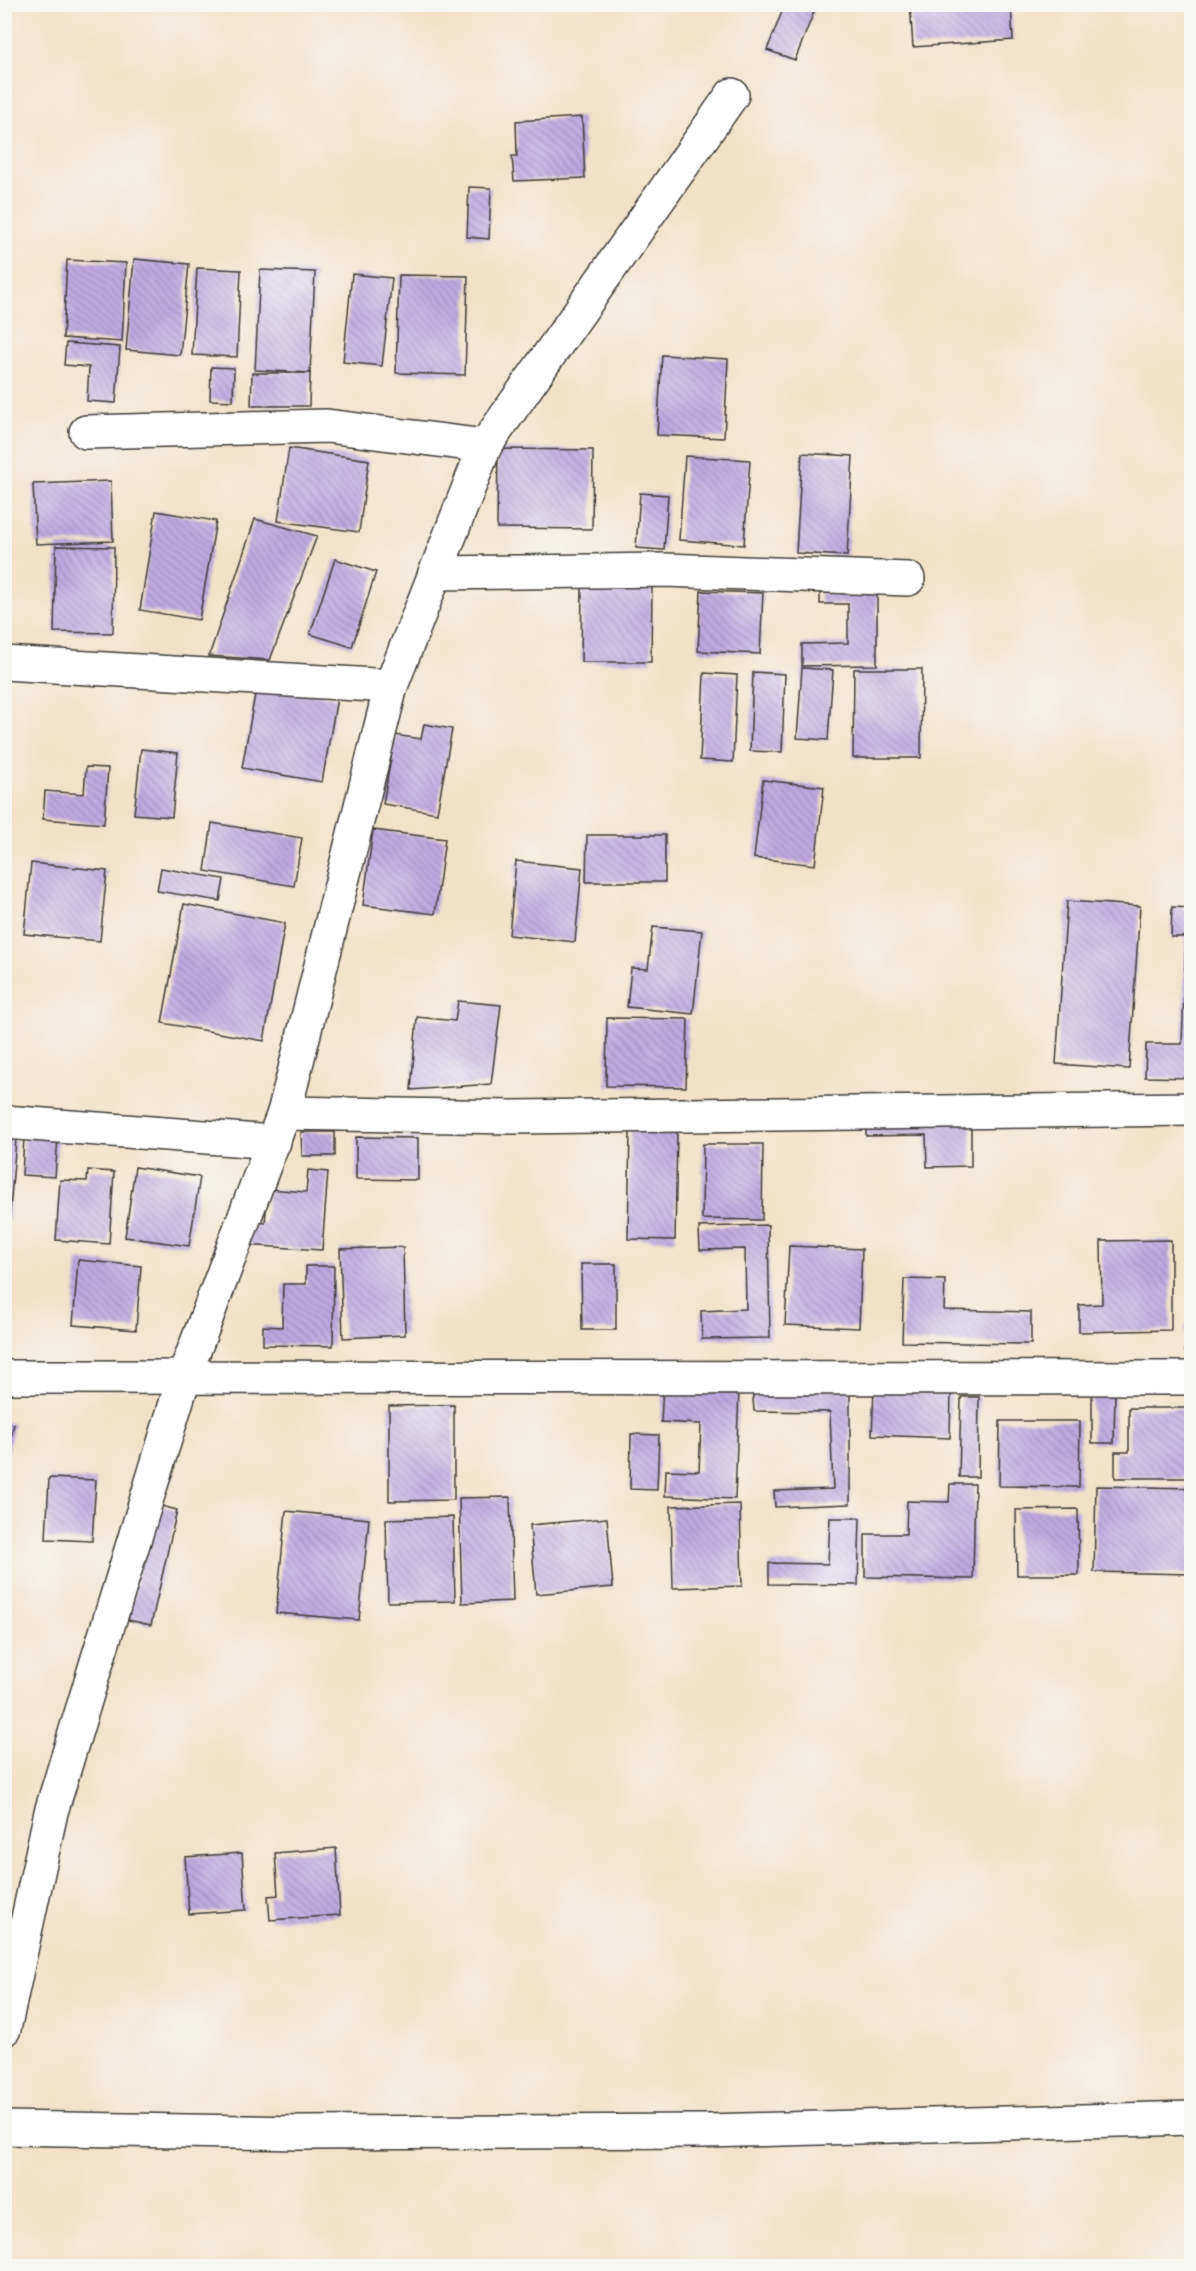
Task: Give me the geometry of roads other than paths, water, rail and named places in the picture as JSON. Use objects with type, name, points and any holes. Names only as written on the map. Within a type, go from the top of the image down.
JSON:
[{"type":"street","points":[[4,2029],[51,1812],[184,1377],[279,1128],[391,686],[485,446],[732,95]]},
{"type":"street","points":[[86,432],[327,426],[485,446]]},
{"type":"street","points":[[435,573],[665,570],[908,579]]},
{"type":"street","points":[[4,663],[391,686]]},
{"type":"street","points":[[4,1122],[279,1128],[512,1117],[1191,1110]]},
{"type":"street","points":[[4,1377],[1191,1378]]},
{"type":"street","points":[[4,2127],[300,2133],[694,2131],[1191,2118]]}]
